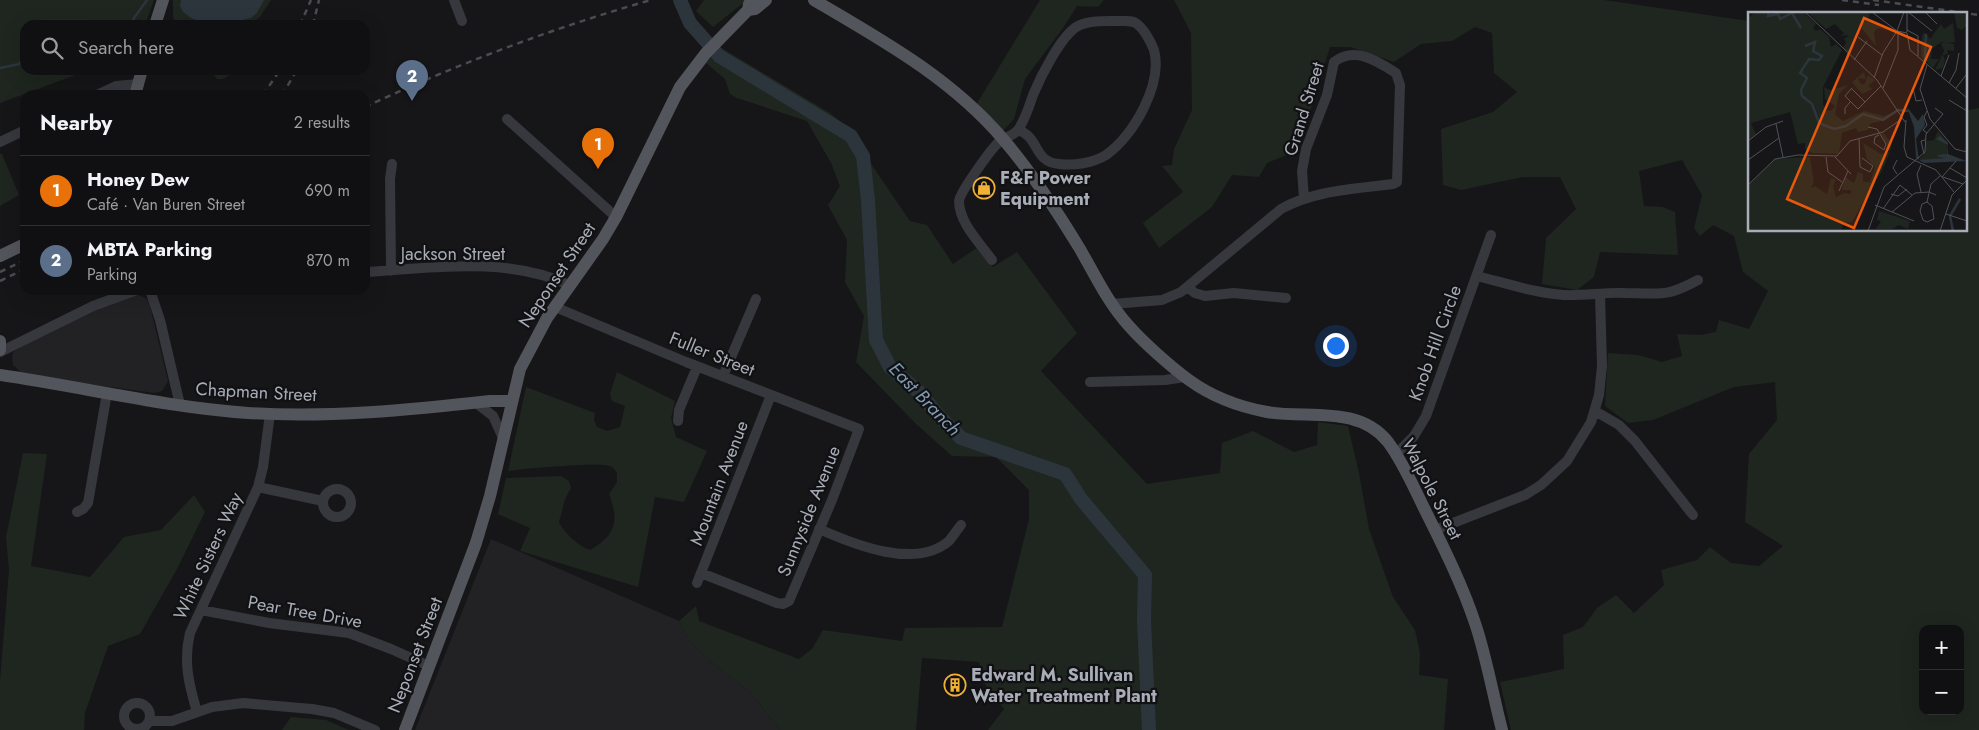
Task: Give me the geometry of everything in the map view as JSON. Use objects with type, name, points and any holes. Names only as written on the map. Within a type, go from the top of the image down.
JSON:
[{"type":"main road","points":[[157,20],[163,0]]},
{"type":"main road","name":"Neponset Street","points":[[405,730],[476,543],[490,496],[520,369],[532,344],[555,306],[603,239],[616,217],[677,94],[693,68],[751,5],[755,9],[766,0]]},
{"type":"main road","name":"Walpole Street","points":[[814,0],[933,73],[976,110],[1003,139],[1041,189],[1112,304],[1129,326],[1185,377],[1204,390],[1241,406],[1269,412],[1332,416],[1367,424],[1387,441],[1396,454],[1435,530],[1476,624],[1502,730]]},
{"type":"main road","points":[[137,90],[141,75]]},
{"type":"main road","points":[[0,256],[20,246]]},
{"type":"main road","points":[[0,341],[0,351]]},
{"type":"main road","name":"Chapman Street","points":[[0,375],[180,405],[270,414],[368,411],[475,402],[512,401]]},
{"type":"street","points":[[454,0],[462,21]]},
{"type":"street","points":[[992,260],[965,222],[960,210],[959,198],[998,143],[1018,130],[1042,75],[1059,46],[1078,26],[1127,20],[1137,24],[1150,41],[1154,50],[1155,65],[1152,84],[1139,118],[1131,131],[1118,144],[1096,160],[1058,164],[1045,160],[1037,151],[1027,133],[1018,130]]},
{"type":"street","name":"Grand Street","points":[[1112,304],[1162,300],[1172,296],[1187,286],[1281,209],[1304,198],[1397,182],[1398,100],[1400,85],[1396,73],[1369,58],[1353,54],[1340,57],[1334,62],[1327,94],[1306,149],[1302,171],[1304,198]]},
{"type":"street","points":[[108,90],[116,86],[137,90]]},
{"type":"street","points":[[507,119],[616,217]]},
{"type":"street","points":[[0,142],[20,132]]},
{"type":"street","points":[[391,271],[390,179],[392,164]]},
{"type":"street","name":"Knob Hill Circle","points":[[1396,454],[1414,436],[1426,416],[1491,235]]},
{"type":"street","name":"Jackson Street","points":[[370,272],[493,267],[536,273],[569,285]]},
{"type":"street","points":[[1477,276],[1553,294],[1626,292],[1655,295],[1666,294],[1681,290],[1698,280]]},
{"type":"street","points":[[1187,286],[1195,293],[1206,296],[1234,293],[1286,298]]},
{"type":"street","points":[[1435,530],[1524,495],[1541,485],[1567,461],[1585,434],[1595,411],[1602,382],[1600,294]]},
{"type":"street","points":[[0,351],[93,306],[123,295]]},
{"type":"street","points":[[152,295],[160,320],[180,405]]},
{"type":"street","points":[[723,376],[756,299]]},
{"type":"street","name":"Fuller Street","points":[[555,306],[697,366],[859,429]]},
{"type":"street","points":[[678,421],[679,410],[697,366]]},
{"type":"street","points":[[1090,382],[1165,380],[1185,377]]},
{"type":"street","points":[[77,512],[88,503],[107,394]]},
{"type":"street","name":"Mountain Avenue","points":[[770,395],[699,578],[777,603],[786,603]]},
{"type":"street","points":[[475,402],[493,416],[503,438]]},
{"type":"street","points":[[1595,411],[1619,425],[1635,440],[1693,515]]},
{"type":"street","name":"White Sisters Way","points":[[197,712],[189,682],[187,648],[190,633],[258,487],[264,467],[270,414]]},
{"type":"street","name":"Sunnyside Avenue","points":[[786,603],[792,597],[859,429]]},
{"type":"street","points":[[258,487],[322,502]]},
{"type":"street","points":[[819,529],[852,544],[902,554],[936,548],[948,541],[961,525]]},
{"type":"street","name":"Pear Tree Drive","points":[[201,610],[269,623],[349,633],[429,666]]},
{"type":"street","points":[[150,721],[172,721],[225,704],[243,703],[304,708],[334,713],[375,730]]},
{"type":"shaded area","points":[[0,0],[154,0],[147,20],[20,20],[20,75],[76,75],[35,90],[20,90],[20,96],[0,103]]},
{"type":"shaded area","points":[[173,0],[271,0],[260,17],[256,20],[174,20]]},
{"type":"shaded area","points":[[181,0],[264,0],[257,13],[251,18],[242,20],[197,20],[183,12],[180,6]]},
{"type":"shaded area","points":[[704,0],[747,0],[713,27],[696,11]]},
{"type":"shaded area","points":[[1040,0],[1104,0],[1098,7],[1077,6],[1025,79],[1014,119],[1002,132],[976,105]]},
{"type":"shaded area","points":[[1174,0],[1604,0],[1748,21],[1748,231],[1966,231],[1966,108],[1969,110],[1979,108],[1979,730],[1511,730],[1500,682],[1564,669],[1563,635],[1583,627],[1597,608],[1616,595],[1634,613],[1664,585],[1661,570],[1697,560],[1710,547],[1731,563],[1759,566],[1783,546],[1745,522],[1749,454],[1777,420],[1775,382],[1734,387],[1653,420],[1628,423],[1605,406],[1608,353],[1638,355],[1662,362],[1682,356],[1677,334],[1701,335],[1716,332],[1719,320],[1749,329],[1768,291],[1743,272],[1734,236],[1713,225],[1700,236],[1694,228],[1702,195],[1682,160],[1639,171],[1644,206],[1663,207],[1675,212],[1678,255],[1600,252],[1594,277],[1577,290],[1542,284],[1546,238],[1576,209],[1560,177],[1523,177],[1461,190],[1443,185],[1441,129],[1493,112],[1517,92],[1494,73],[1492,33],[1475,27],[1452,41],[1421,44],[1394,62],[1350,47],[1330,47],[1308,118],[1294,152],[1267,163],[1259,177],[1232,175],[1212,207],[1159,248],[1143,223],[1183,192],[1162,166],[1172,165],[1174,149],[1192,110],[1191,33]]},
{"type":"shaded area","points":[[720,47],[830,113],[855,134],[871,164],[910,221],[927,225],[953,264],[978,247],[993,267],[1017,252],[1077,333],[1041,371],[1147,484],[1220,473],[1222,443],[1253,431],[1294,452],[1317,445],[1318,422],[1348,426],[1369,529],[1393,597],[1415,630],[1420,653],[1419,675],[1448,679],[1444,730],[988,730],[1004,709],[984,683],[979,662],[922,658],[916,730],[780,730],[751,693],[709,660],[689,640],[679,621],[696,606],[699,621],[799,659],[812,649],[823,630],[902,641],[905,628],[1002,627],[1029,519],[1029,490],[996,457],[952,456],[915,423],[856,362],[864,316],[845,282],[847,240],[828,205],[840,186],[831,163],[807,121],[730,94],[725,79],[706,63]]},
{"type":"shaded area","points":[[214,75],[230,75],[223,79],[217,79]]},
{"type":"shaded area","points":[[0,154],[2,154],[19,195],[0,206]]},
{"type":"shaded area","points":[[139,295],[147,299],[150,306],[168,381],[162,391],[155,393],[36,377],[23,374],[13,365],[13,352],[19,348],[87,313]]},
{"type":"shaded area","points":[[617,372],[675,401],[671,418],[676,437],[707,451],[684,502],[655,497],[638,587],[520,551],[530,528],[498,514],[506,478],[561,476],[569,481],[571,488],[565,499],[559,522],[568,535],[590,550],[605,539],[613,527],[614,520],[614,512],[609,494],[617,482],[617,473],[613,467],[606,465],[579,465],[508,471],[526,387],[595,413],[594,420],[597,427],[607,431],[620,427],[625,406],[612,401],[610,394]]},
{"type":"shaded area","points":[[23,453],[47,454],[31,566],[90,577],[124,537],[161,530],[194,495],[205,512],[177,569],[140,634],[108,646],[85,713],[84,730],[0,730],[0,681],[9,570],[6,537]]},
{"type":"shaded area","points":[[491,539],[679,621],[689,640],[709,660],[751,693],[780,730],[415,730]]},
{"type":"shaded area","points":[[291,717],[326,720],[349,730],[282,730]]},
{"type":"waterway","points":[[133,20],[147,0]]},
{"type":"waterway","name":"East Branch","points":[[680,0],[690,23],[719,56],[851,136],[863,156],[868,200],[876,340],[890,367],[920,393],[937,414],[961,438],[1065,474],[1081,499],[1145,575],[1144,620],[1149,730]]},
{"type":"waterway","points":[[0,68],[20,62]]},
{"type":"railway","points":[[302,20],[311,0]]},
{"type":"railway","points":[[314,20],[319,0]]},
{"type":"railway","points":[[370,105],[506,48],[578,22],[651,0]]},
{"type":"railway","points":[[1842,0],[1879,5]]},
{"type":"railway","points":[[1873,0],[1958,12]]},
{"type":"railway","points":[[1966,13],[1979,15]]},
{"type":"railway","points":[[266,90],[277,75]]},
{"type":"railway","points":[[285,90],[294,75]]},
{"type":"railway","points":[[0,272],[20,262]]},
{"type":"railway","points":[[0,281],[20,271]]},
{"type":"place","name":"MBTA Parking","points":[[412,101]]},
{"type":"place","name":"Honey Dew","points":[[598,169]]},
{"type":"place","name":"F&F Power Equipment","points":[[984,188]]},
{"type":"place","name":"Edward M. Sullivan Water Treatment Plant","points":[[955,685]]}]
